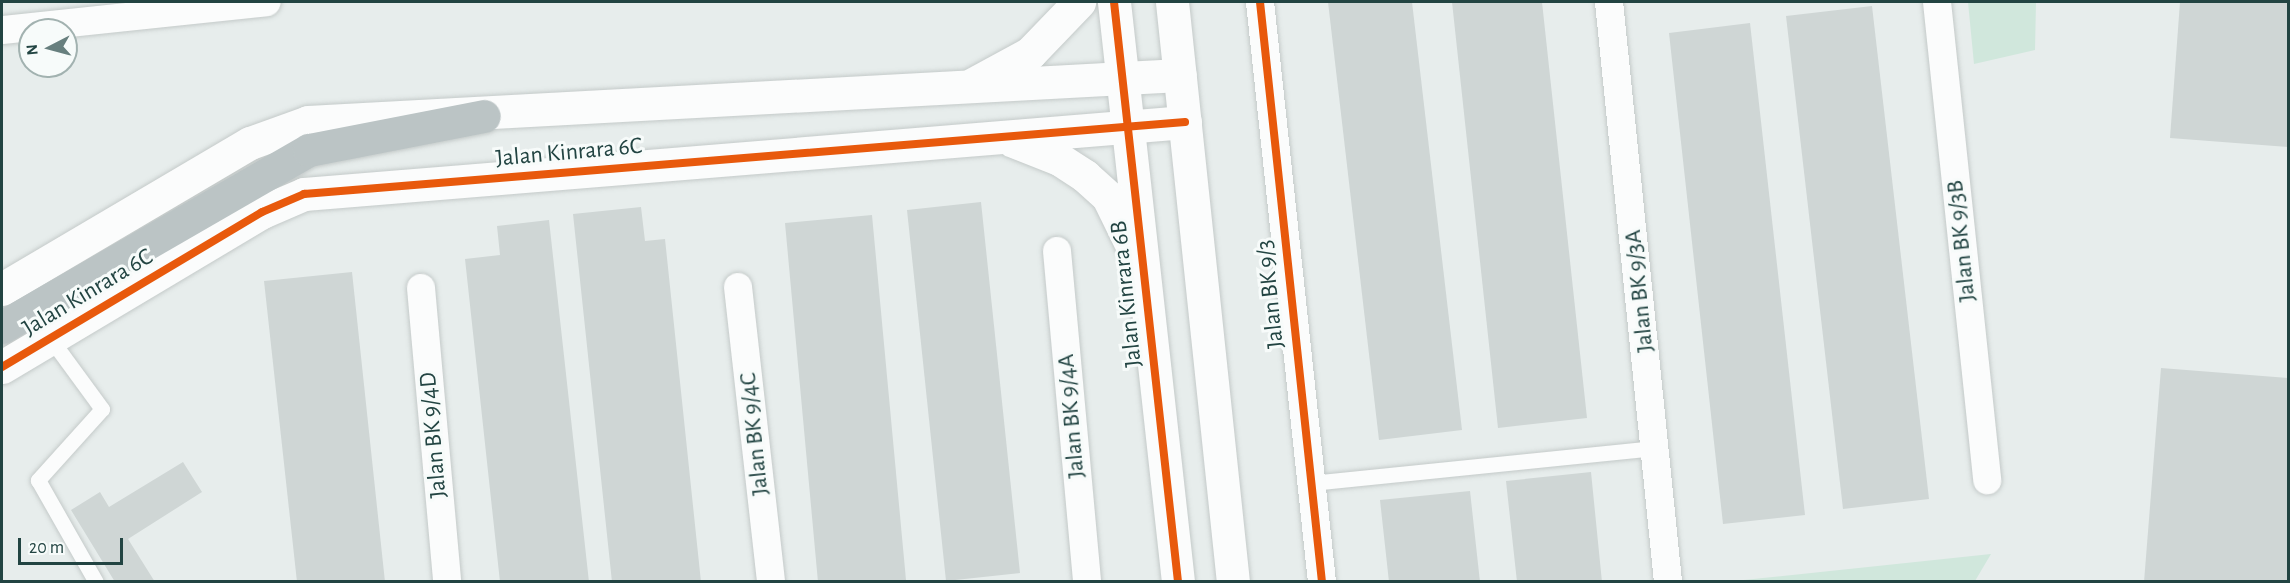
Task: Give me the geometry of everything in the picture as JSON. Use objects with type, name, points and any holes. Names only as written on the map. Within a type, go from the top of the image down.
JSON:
[{"type":"highway","points":[[2,327],[309,150],[484,116]]},
{"type":"street","points":[[2,30],[56,13],[267,2]]},
{"type":"street","points":[[963,89],[1030,53],[1054,34],[1079,2]]},
{"type":"street","name":"Jalan Kinrara 6B","points":[[1114,2],[1178,582]]},
{"type":"street","points":[[1172,2],[1233,582]]},
{"type":"street","name":"Jalan BK 9/3","points":[[1260,2],[1322,582]]},
{"type":"street","name":"Jalan BK 9/3A","points":[[1609,2],[1657,448],[1668,582]]},
{"type":"street","name":"Jalan BK 9/3B","points":[[1937,2],[1986,480]]},
{"type":"street","name":"Jalan Kinrara 6C","points":[[2,289],[250,143],[308,122],[484,116],[1123,81],[1180,75]]},
{"type":"street","name":"Jalan Kinrara 6C","points":[[2,367],[262,212],[304,194],[1185,122]]},
{"type":"street","points":[[1001,138],[1031,146],[1085,176],[1108,197],[1144,271]]},
{"type":"street","name":"Jalan BK 9/4A","points":[[1057,251],[1087,582]]},
{"type":"street","name":"Jalan BK 9/4C","points":[[738,287],[771,582]]},
{"type":"street","name":"Jalan BK 9/4D","points":[[421,288],[447,582]]},
{"type":"lane","points":[[50,338],[102,409],[38,480],[96,582]]},
{"type":"lane","points":[[1311,483],[1657,448]]},
{"type":"green space","points":[[1968,2],[2036,2],[2035,50],[1974,64]]},
{"type":"green space","points":[[1991,554],[1975,581],[1734,581]]},
{"type":"building","points":[[1328,2],[1412,2],[1462,430],[1379,440]]},
{"type":"building","points":[[1452,2],[1542,2],[1587,418],[1498,428]]},
{"type":"building","points":[[2180,2],[2288,2],[2288,147],[2170,138]]},
{"type":"building","points":[[1872,6],[1929,499],[1843,509],[1786,16]]},
{"type":"building","points":[[1750,23],[1805,515],[1723,524],[1669,33]]},
{"type":"building","points":[[981,202],[1020,573],[946,581],[907,210]]},
{"type":"building","points":[[641,207],[645,241],[665,239],[701,582],[612,582],[573,214]]},
{"type":"building","points":[[872,215],[906,580],[818,582],[785,223]]},
{"type":"building","points":[[549,220],[589,582],[500,582],[465,259],[500,255],[497,226]]},
{"type":"building","points":[[352,272],[385,582],[297,582],[264,281]]},
{"type":"building","points":[[2161,368],[2288,378],[2288,582],[2144,582]]},
{"type":"building","points":[[183,462],[202,492],[128,539],[155,582],[115,582],[71,510],[100,492],[109,507]]},
{"type":"building","points":[[1591,472],[1602,582],[1517,582],[1506,481]]},
{"type":"building","points":[[1470,491],[1480,582],[1389,582],[1380,500]]},
{"type":"cycle path","points":[[1114,2],[1178,582]]},
{"type":"cycle path","points":[[1260,2],[1322,582]]},
{"type":"cycle path","points":[[2,367],[262,212],[304,194],[1185,122]]}]
